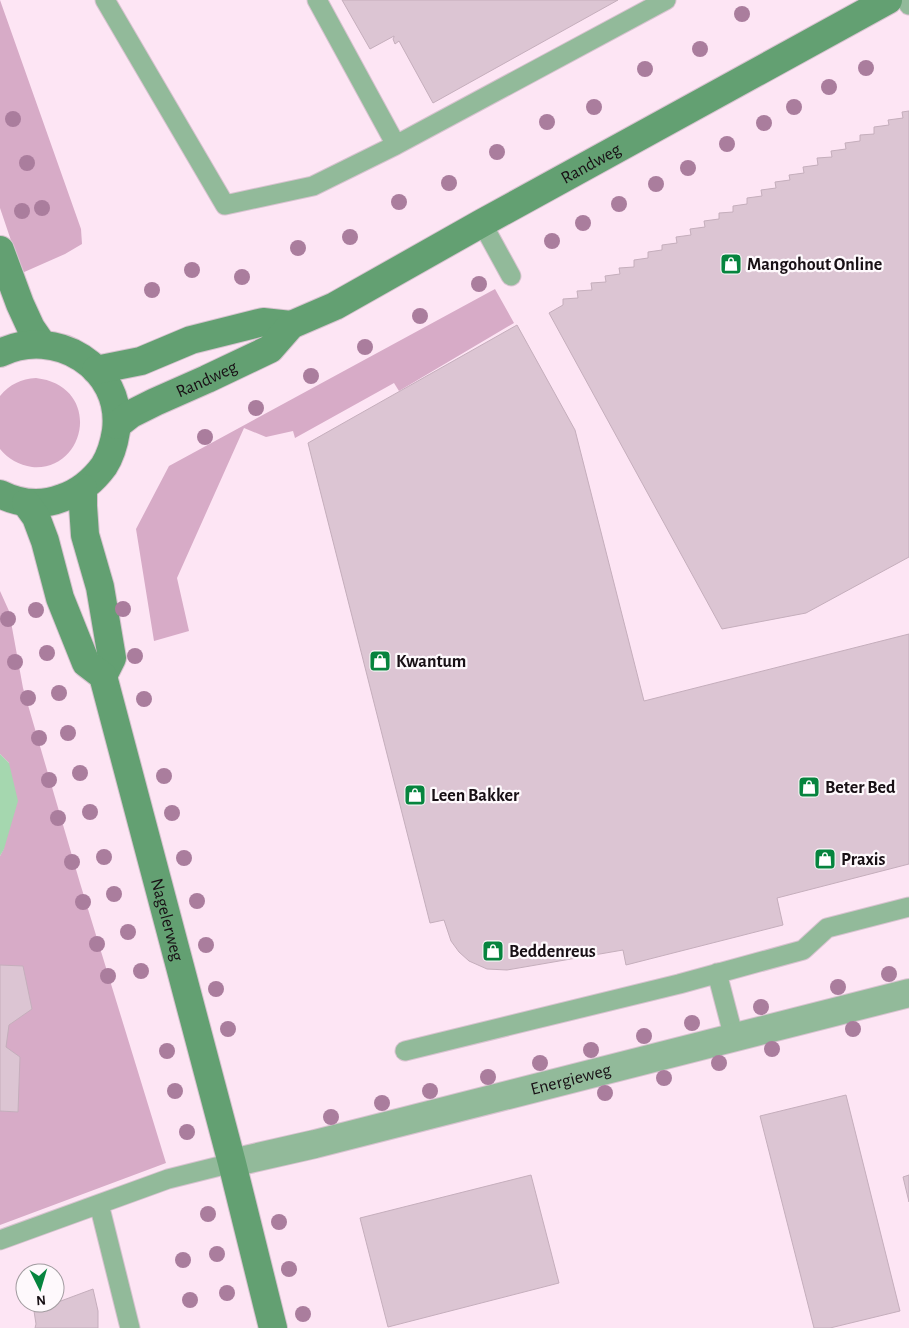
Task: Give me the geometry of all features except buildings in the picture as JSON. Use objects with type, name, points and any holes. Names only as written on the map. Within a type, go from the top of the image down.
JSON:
[{"type":"street","name":"Randweg","points":[[117,425],[131,414],[155,402],[270,349],[291,325],[335,306],[888,0]]},
{"type":"street","points":[[0,250],[20,304],[31,328],[42,344]]},
{"type":"street","name":"Randweg","points":[[96,370],[140,361],[191,340],[263,322],[291,325]]},
{"type":"street","points":[[0,353],[12,347],[27,344],[58,346],[72,351],[85,359],[105,382],[116,410],[117,425],[114,444],[107,461],[97,476],[70,496],[56,501],[26,503],[0,494]]},
{"type":"street","points":[[26,503],[36,517],[45,541],[60,598],[86,663],[104,676],[112,658],[100,587],[86,535],[83,488]]},
{"type":"street","name":"Nagelerweg","points":[[104,676],[232,1163],[273,1328]]},
{"type":"street","name":"Energieweg","points":[[232,1163],[288,1151],[909,993]]},
{"type":"lane","points":[[105,0],[225,205],[313,186],[396,145],[666,0]]},
{"type":"lane","points":[[317,0],[396,145]]},
{"type":"lane","points":[[906,0],[909,5]]},
{"type":"lane","points":[[482,223],[511,276]]},
{"type":"lane","points":[[405,1051],[803,950],[827,928],[909,907]]},
{"type":"lane","points":[[717,973],[734,1038]]},
{"type":"lane","points":[[0,1240],[168,1179],[232,1163]]},
{"type":"lane","points":[[99,1204],[130,1328]]},
{"type":"shaded area","points":[[0,0],[81,229],[82,244],[65,254],[22,273],[0,208]]},
{"type":"shaded area","points":[[495,289],[514,323],[399,391],[394,383],[295,438],[293,431],[266,437],[244,428],[177,578],[189,631],[154,641],[136,529],[169,466]]},
{"type":"shaded area","points":[[36,378],[57,384],[71,396],[79,411],[80,427],[75,443],[65,456],[51,465],[32,467],[14,461],[0,449],[0,396],[16,383]]},
{"type":"shaded area","points":[[0,591],[9,611],[23,688],[80,883],[166,1163],[0,1225],[0,856],[4,848],[9,763],[0,754]]},
{"type":"shaded area","points":[[0,754],[9,763],[18,801],[4,849],[0,856]]},
{"type":"place","name":"Mangohout Online","points":[[731,264]]},
{"type":"place","name":"Kwantum","points":[[380,661]]},
{"type":"place","name":"Beter Bed","points":[[809,787]]},
{"type":"place","name":"Leen Bakker","points":[[415,795]]},
{"type":"place","name":"Praxis","points":[[825,859]]},
{"type":"place","name":"Beddenreus","points":[[493,951]]}]
